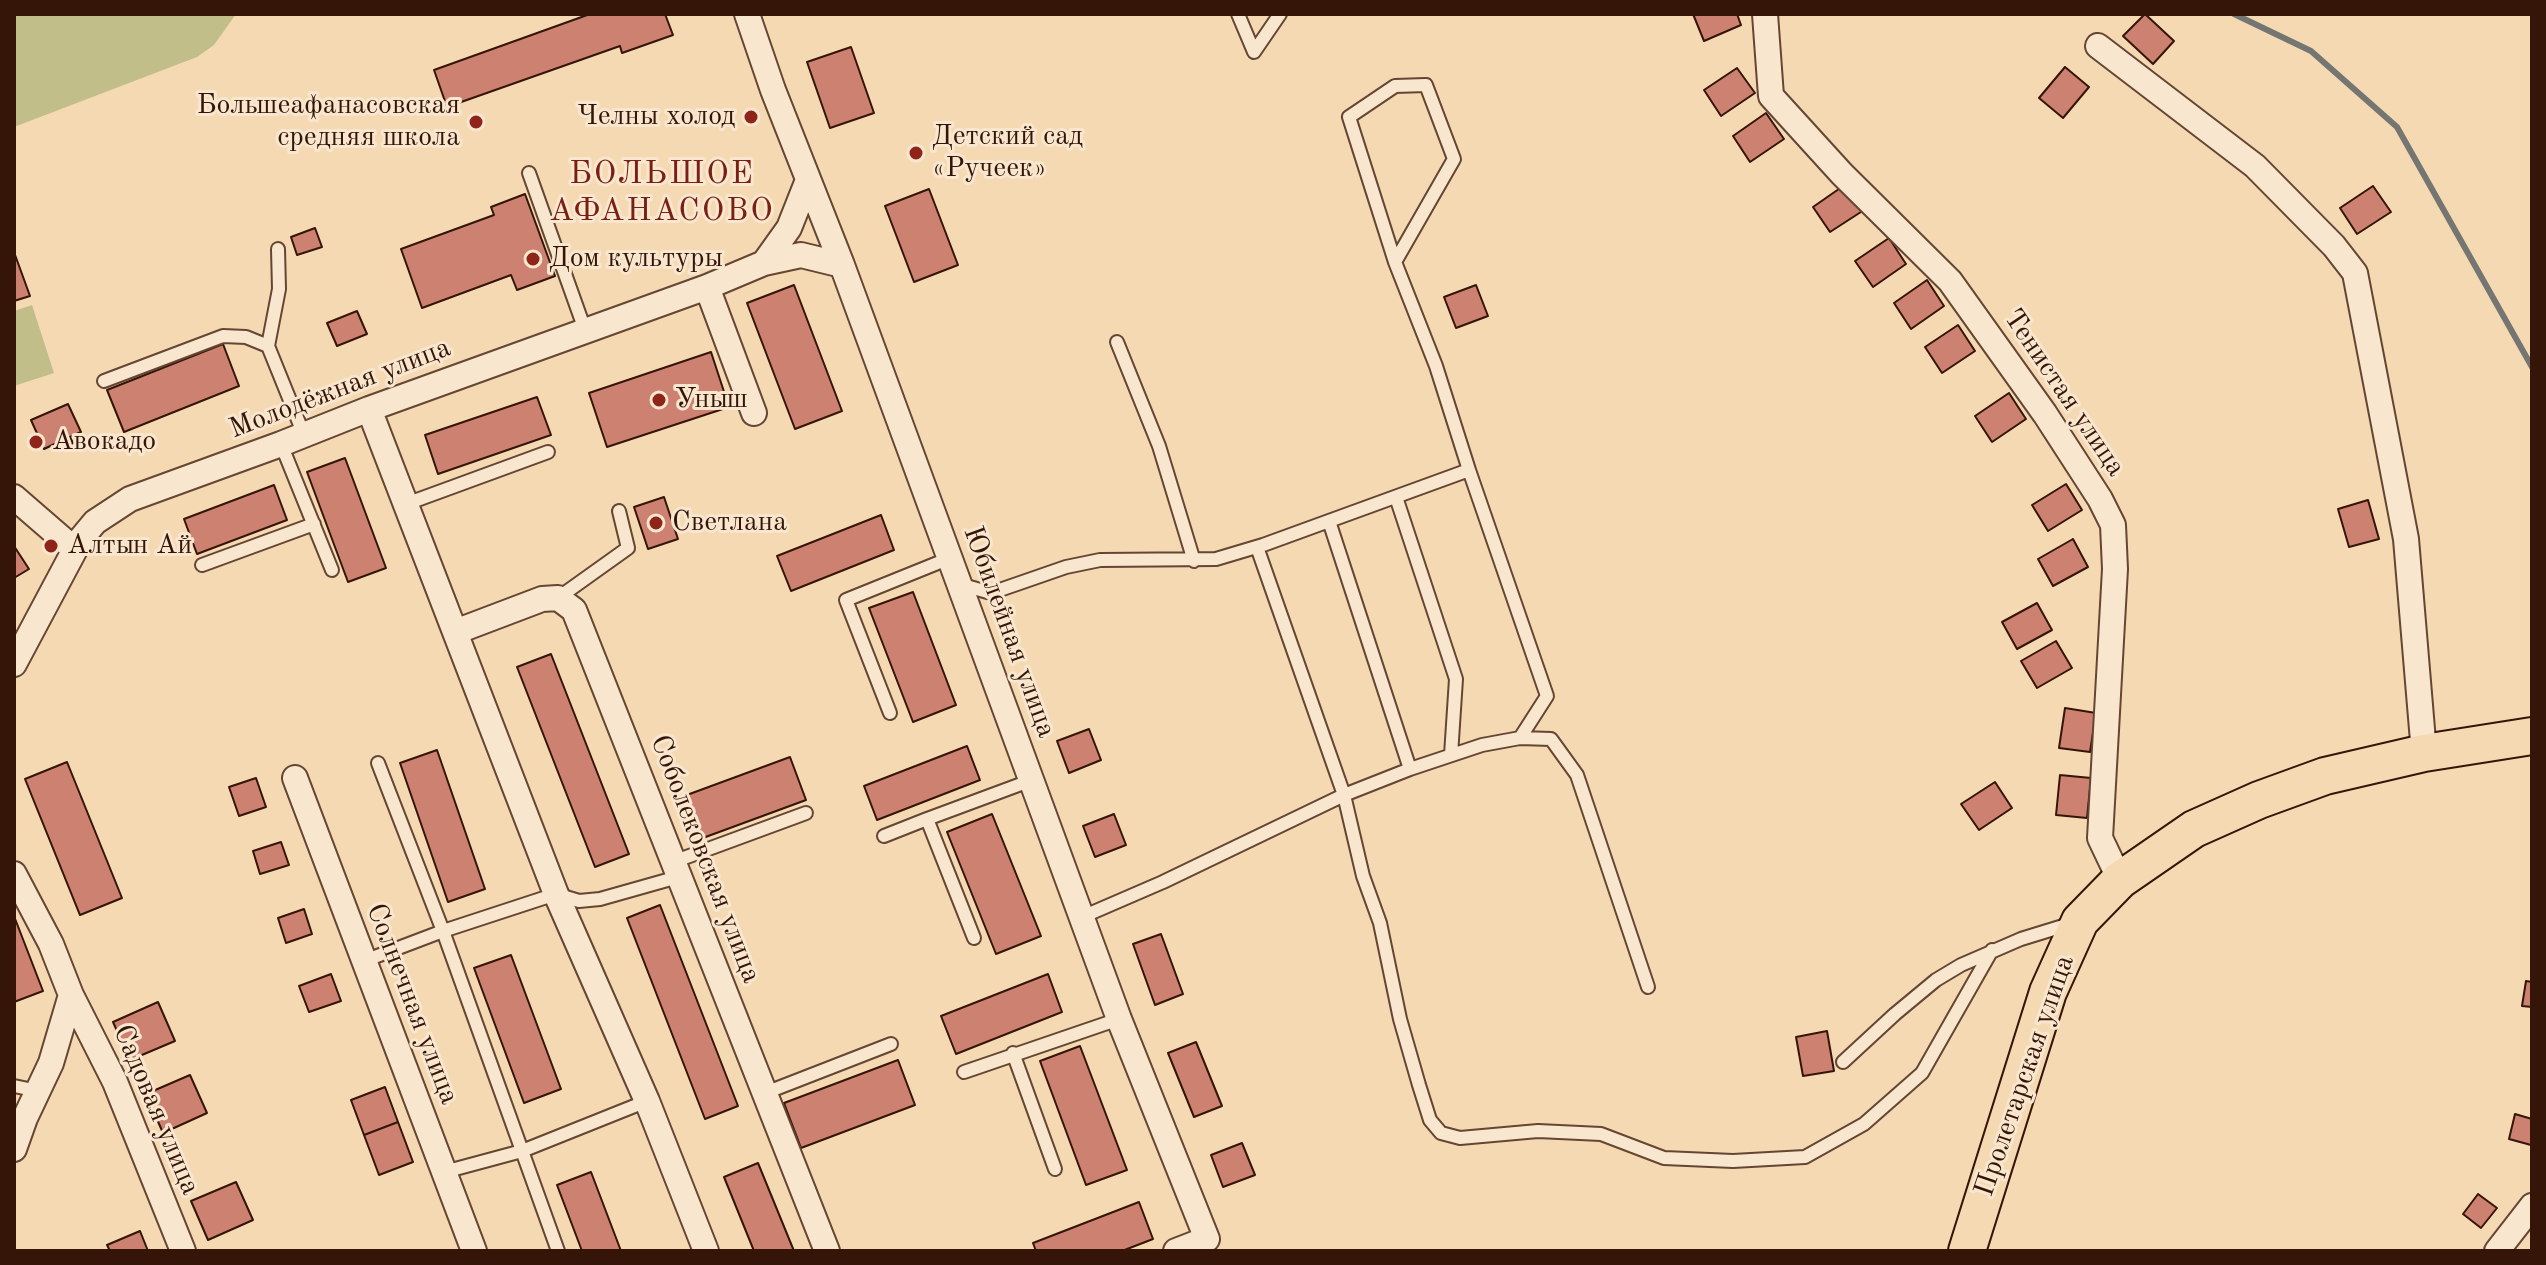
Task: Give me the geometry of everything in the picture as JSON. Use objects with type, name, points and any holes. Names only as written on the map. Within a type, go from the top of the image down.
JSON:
[{"type":"main road","name":"Пролетарская улица","points":[[1968,1251],[2048,992],[2080,921],[2120,880],[2194,829],[2259,800],[2325,776],[2424,753],[2532,736]]},
{"type":"street","name":"Юбилейная улица","points":[[747,14],[1119,1019],[1209,1245],[1176,1251]]},
{"type":"street","name":"Тенистая улица","points":[[1765,14],[1771,96],[1842,174],[1950,281],[2045,414],[2100,499],[2113,525],[2115,569],[2100,838],[2120,880]]},
{"type":"street","points":[[2098,46],[2255,166],[2334,246],[2355,273],[2406,539],[2424,753]]},
{"type":"street","points":[[764,263],[789,228],[808,180]]},
{"type":"street","name":"Молодёжная улица","points":[[14,664],[74,549],[95,522],[130,499],[707,287],[764,263],[801,255],[842,265]]},
{"type":"street","points":[[707,287],[754,413]]},
{"type":"street","points":[[369,409],[556,894],[647,1101],[706,1251]]},
{"type":"street","points":[[14,497],[74,549]]},
{"type":"street","points":[[455,632],[542,599],[558,598]]},
{"type":"street","name":"Соболековская улица","points":[[558,598],[574,610],[827,1251]]},
{"type":"street","name":"Солнечная улица","points":[[295,778],[474,1251]]},
{"type":"street","points":[[14,874],[51,944],[71,995],[51,1063],[26,1089],[14,1149]]},
{"type":"street","name":"Садовая улица","points":[[71,995],[115,1082],[183,1251]]},
{"type":"street","points":[[2497,1251],[2532,1206]]},
{"type":"lane","points":[[1238,14],[1254,52],[1280,14]]},
{"type":"lane","points":[[1395,262],[1454,159],[1426,85],[1395,86],[1349,117],[1395,262],[1436,366],[1547,696],[1520,738]]},
{"type":"lane","points":[[529,173],[585,330]]},
{"type":"lane","points":[[278,249],[279,289],[268,346],[304,435]]},
{"type":"lane","points":[[104,381],[223,336],[246,337],[268,346]]},
{"type":"lane","points":[[1117,342],[1159,446],[1194,561]]},
{"type":"lane","points":[[281,444],[332,570]]},
{"type":"lane","points":[[406,504],[548,452]]},
{"type":"lane","points":[[959,584],[991,593],[1066,567],[1100,560],[1216,559],[1469,470]]},
{"type":"lane","points":[[1396,497],[1456,679],[1451,755]]},
{"type":"lane","points":[[558,598],[628,548],[619,511]]},
{"type":"lane","points":[[1329,521],[1410,769]]},
{"type":"lane","points":[[202,565],[314,524]]},
{"type":"lane","points":[[1257,547],[1344,795],[1363,876],[1380,923],[1400,1019],[1430,1120],[1441,1133],[1460,1138],[1538,1131],[1601,1134],[1664,1158],[1733,1161],[1805,1157],[1864,1124],[1922,1073],[1992,950]]},
{"type":"lane","points":[[890,713],[846,600],[950,558]]},
{"type":"lane","points":[[1082,917],[1163,882],[1344,795],[1410,769],[1482,745],[1520,738],[1551,739],[1577,775],[1648,987]]},
{"type":"lane","points":[[378,763],[443,931],[558,1251]]},
{"type":"lane","points":[[884,836],[1032,780]]},
{"type":"lane","points":[[364,961],[556,894],[579,901],[600,899],[806,813]]},
{"type":"lane","points":[[927,819],[974,938]]},
{"type":"lane","points":[[1843,1062],[1936,980],[1961,965],[1992,950],[2080,921]]},
{"type":"lane","points":[[964,1072],[1119,1019]]},
{"type":"lane","points":[[765,1093],[891,1044]]},
{"type":"lane","points":[[1013,1053],[1055,1169]]},
{"type":"lane","points":[[444,1172],[522,1151],[647,1101]]},
{"type":"shaded area","points":[[14,14],[236,14],[214,45],[197,57],[14,127]]},
{"type":"shaded area","points":[[32,305],[54,373],[14,386],[14,311]]},
{"type":"building","points":[[590,14],[665,14],[673,35],[622,53],[620,46],[447,107],[434,70]]},
{"type":"building","points":[[1693,14],[1737,14],[1741,25],[1704,41]]},
{"type":"building","points":[[2145,14],[2174,41],[2153,64],[2123,36]]},
{"type":"building","points":[[851,47],[874,113],[830,128],[807,62]]},
{"type":"building","points":[[2065,67],[2089,87],[2063,118],[2039,98]]},
{"type":"building","points":[[1737,68],[1755,93],[1721,116],[1704,90]]},
{"type":"building","points":[[1766,113],[1784,139],[1750,162],[1733,136]]},
{"type":"building","points":[[1846,184],[1864,210],[1830,232],[1813,207]]},
{"type":"building","points":[[2373,186],[2391,212],[2357,234],[2340,208]]},
{"type":"building","points":[[929,189],[958,265],[914,282],[885,206]]},
{"type":"building","points":[[525,194],[555,276],[517,290],[511,275],[422,308],[401,249],[494,215],[491,207]]},
{"type":"building","points":[[315,228],[322,247],[297,255],[291,237]]},
{"type":"building","points":[[1889,238],[1906,264],[1873,287],[1855,261]]},
{"type":"building","points":[[14,252],[30,296],[14,301]]},
{"type":"building","points":[[1927,280],[1944,306],[1911,329],[1894,303]]},
{"type":"building","points":[[794,285],[842,411],[795,429],[747,303]]},
{"type":"building","points":[[1476,285],[1488,316],[1456,328],[1444,297]]},
{"type":"building","points":[[357,311],[367,334],[337,346],[327,323]]},
{"type":"building","points":[[1958,325],[1975,351],[1942,373],[1925,347]]},
{"type":"building","points":[[223,344],[239,386],[124,432],[107,390]]},
{"type":"building","name":"Уныш","points":[[711,352],[729,407],[607,447],[589,393]]},
{"type":"building","points":[[2009,393],[2026,419],[1992,442],[1975,416]]},
{"type":"building","points":[[537,397],[551,435],[438,474],[425,435]]},
{"type":"building","points":[[68,404],[81,432],[70,437],[73,443],[64,447],[61,441],[44,449],[31,420]]},
{"type":"building","points":[[345,458],[386,568],[348,582],[307,472]]},
{"type":"building","points":[[2066,484],[2082,510],[2048,531],[2032,505]]},
{"type":"building","points":[[274,485],[287,520],[197,554],[184,519]]},
{"type":"building","name":"Светлана","points":[[664,497],[678,539],[648,549],[634,507]]},
{"type":"building","points":[[2368,500],[2379,539],[2349,547],[2338,509]]},
{"type":"building","points":[[881,515],[894,550],[791,591],[777,556]]},
{"type":"building","points":[[2073,539],[2088,567],[2053,586],[2038,559]]},
{"type":"building","points":[[14,546],[29,569],[14,578]]},
{"type":"building","points":[[913,592],[956,705],[913,722],[869,608]]},
{"type":"building","points":[[2037,603],[2052,630],[2017,649],[2002,622]]},
{"type":"building","points":[[2056,641],[2072,668],[2037,688],[2021,661]]},
{"type":"building","points":[[551,654],[629,854],[595,867],[517,667]]},
{"type":"building","points":[[2065,708],[2096,713],[2090,752],[2059,748]]},
{"type":"building","points":[[1089,729],[1101,760],[1069,773],[1057,741]]},
{"type":"building","points":[[967,746],[980,780],[877,820],[864,786]]},
{"type":"building","points":[[437,750],[485,889],[448,902],[400,763]]},
{"type":"building","points":[[790,757],[806,800],[692,842],[676,799]]},
{"type":"building","points":[[67,762],[122,898],[80,915],[25,779]]},
{"type":"building","points":[[2060,775],[2091,778],[2087,818],[2056,815]]},
{"type":"building","points":[[256,778],[266,807],[239,816],[229,787]]},
{"type":"building","points":[[1995,782],[2012,808],[1979,830],[1961,804]]},
{"type":"building","points":[[992,814],[1041,936],[996,954],[947,832]]},
{"type":"building","points":[[1114,814],[1126,845],[1095,857],[1083,826]]},
{"type":"building","points":[[281,842],[289,865],[260,874],[253,851]]},
{"type":"building","points":[[660,905],[738,1106],[705,1119],[627,918]]},
{"type":"building","points":[[304,909],[312,934],[286,943],[278,918]]},
{"type":"building","points":[[14,916],[43,991],[14,1002]]},
{"type":"building","points":[[1161,934],[1183,994],[1155,1005],[1133,944]]},
{"type":"building","points":[[511,955],[561,1089],[524,1103],[474,968]]},
{"type":"building","points":[[331,974],[341,1001],[309,1012],[299,986]]},
{"type":"building","points":[[1048,974],[1062,1012],[956,1054],[941,1016]]},
{"type":"building","points":[[2526,981],[2532,982],[2532,1007],[2522,1006]]},
{"type":"building","points":[[158,1002],[175,1041],[130,1060],[113,1022]]},
{"type":"building","points":[[1827,1031],[1834,1071],[1803,1076],[1796,1037]]},
{"type":"building","points":[[1196,1042],[1222,1106],[1194,1117],[1168,1053]]},
{"type":"building","points":[[1080,1046],[1127,1170],[1086,1185],[1040,1061]]},
{"type":"building","points":[[898,1060],[915,1105],[801,1148],[784,1103]]},
{"type":"building","points":[[190,1075],[207,1113],[163,1133],[146,1094]]},
{"type":"building","points":[[385,1087],[398,1122],[364,1135],[351,1100]]},
{"type":"building","points":[[2515,1114],[2532,1119],[2531,1145],[2509,1139]]},
{"type":"building","points":[[398,1122],[413,1162],[379,1175],[364,1135]]},
{"type":"building","points":[[1242,1143],[1255,1175],[1223,1187],[1211,1155]]},
{"type":"building","points":[[758,1163],[794,1251],[754,1251],[724,1177]]},
{"type":"building","points":[[591,1172],[621,1251],[582,1251],[557,1185]]},
{"type":"building","points":[[236,1182],[253,1220],[208,1240],[191,1201]]},
{"type":"building","points":[[2478,1194],[2497,1208],[2481,1228],[2463,1214]]},
{"type":"building","points":[[1139,1202],[1153,1239],[1122,1251],[1036,1251],[1033,1243]]},
{"type":"building","points":[[140,1231],[148,1251],[110,1251],[107,1245]]},
{"type":"waterway","points":[[2234,14],[2311,51],[2397,127],[2532,367]]},
{"type":"place","name":"Челны холод","points":[[751,117]]},
{"type":"place","name":"Большеафанасовская средняя школа","points":[[476,122]]},
{"type":"place","name":"Детский сад «Ручеек»","points":[[916,153]]},
{"type":"place","name":"Дом культуры","points":[[533,259]]},
{"type":"place","name":"Уныш","points":[[659,400]]},
{"type":"place","name":"Авокадо","points":[[36,442]]},
{"type":"place","name":"Светлана","points":[[656,523]]},
{"type":"place","name":"Алтын Ай","points":[[51,546]]},
{"type":"district","name":"БОЛЬШОЕ АФАНАСОВО","points":[[662,194]]}]
